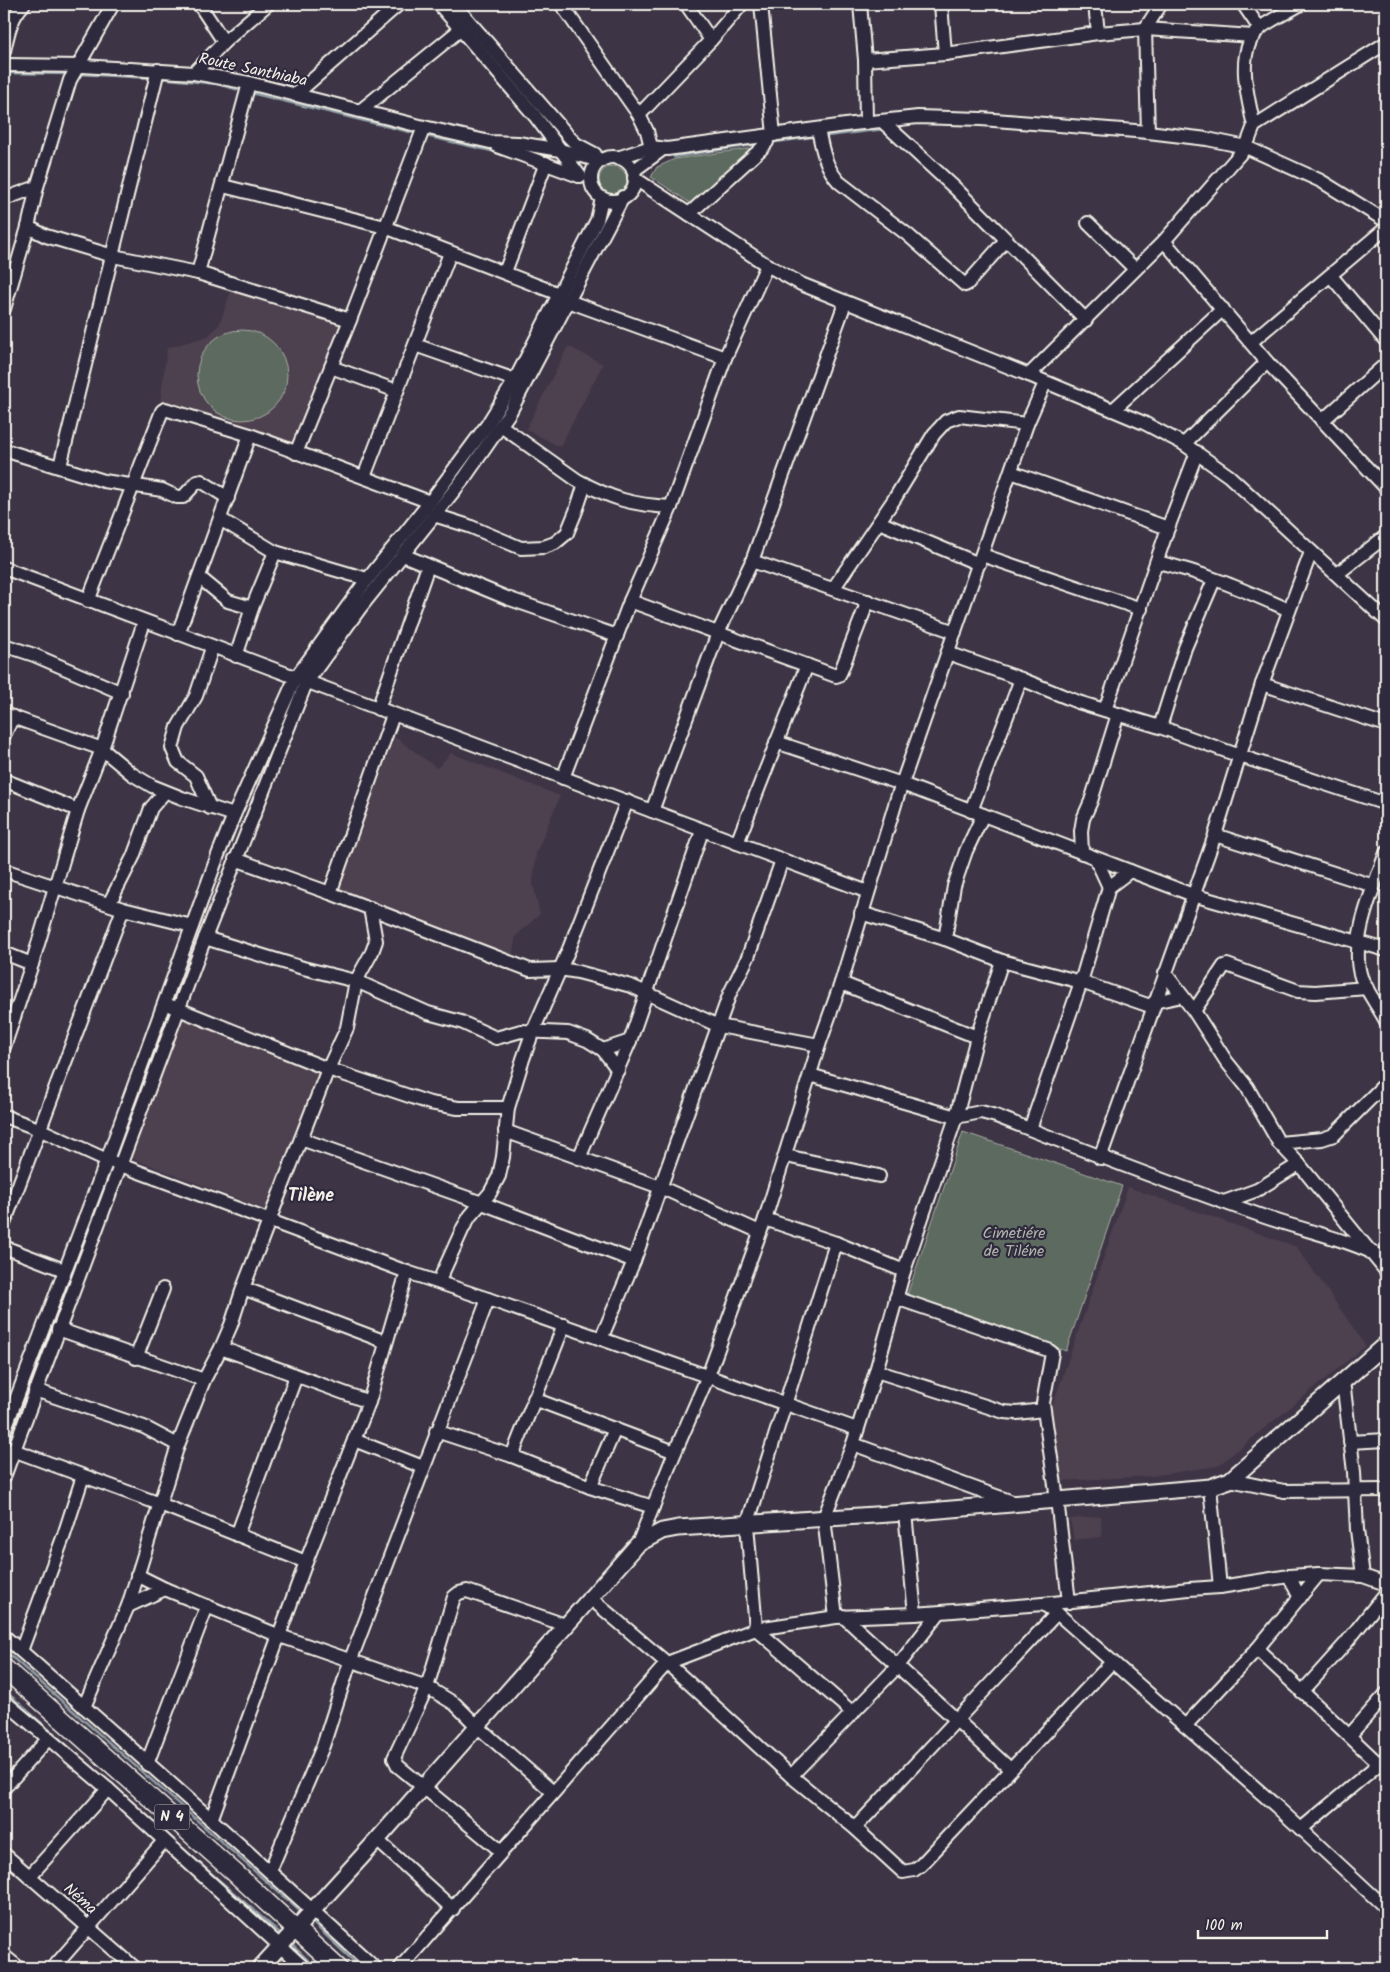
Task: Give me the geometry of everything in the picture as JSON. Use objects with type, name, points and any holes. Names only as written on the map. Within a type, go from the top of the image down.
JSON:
[{"type":"highway","name":"N 4","points":[[4,1668],[296,1928],[338,1968]]},
{"type":"main road","points":[[260,1968],[478,1727],[589,1597],[638,1544],[662,1532],[678,1528],[905,1513],[1210,1487],[1230,1480],[1386,1344]]},
{"type":"street","points":[[4,51],[11,22],[16,12],[24,4]]},
{"type":"street","points":[[4,309],[28,227],[37,188],[70,80],[76,66],[113,4]]},
{"type":"street","points":[[199,4],[224,42]]},
{"type":"street","points":[[194,73],[224,42],[268,4]]},
{"type":"street","points":[[295,95],[399,4]]},
{"type":"street","points":[[439,4],[535,116],[580,176]]},
{"type":"street","points":[[454,4],[576,144],[594,154],[627,162],[633,174],[656,194],[767,265],[801,284],[1144,423],[1184,444],[1229,476],[1386,620]]},
{"type":"street","points":[[561,4],[639,116],[657,148]]},
{"type":"street","points":[[686,4],[711,40]]},
{"type":"street","points":[[639,116],[711,40],[742,4]]},
{"type":"street","points":[[689,214],[762,149],[770,136],[761,4]]},
{"type":"street","points":[[860,4],[865,60],[866,123]]},
{"type":"street","points":[[941,4],[944,54]]},
{"type":"street","points":[[1095,4],[1098,33]]},
{"type":"street","points":[[1148,132],[1145,29],[1161,4]]},
{"type":"street","points":[[1243,4],[1257,32]]},
{"type":"street","points":[[1029,375],[1164,240],[1246,147],[1254,126],[1246,90],[1245,76],[1248,49],[1257,32],[1301,4]]},
{"type":"street","points":[[360,112],[460,29]]},
{"type":"street","points":[[865,60],[944,54],[1098,33],[1145,29],[1257,32]]},
{"type":"street","points":[[1254,126],[1386,43]]},
{"type":"street","name":"Route Santhiaba","points":[[4,64],[194,73],[249,83],[360,112],[490,142],[518,143],[609,159]]},
{"type":"street","points":[[60,466],[158,70]]},
{"type":"street","points":[[198,273],[223,186],[249,83]]},
{"type":"street","points":[[656,194],[627,194],[614,200],[602,198],[592,185],[591,174],[609,159],[657,148],[918,117],[953,118],[1148,132],[1207,138],[1246,147],[1321,181],[1386,221]]},
{"type":"street","points":[[882,121],[956,189],[1086,320]]},
{"type":"street","points":[[296,453],[350,320],[424,127]]},
{"type":"street","points":[[818,129],[827,166],[831,174],[914,240],[965,284],[1006,240]]},
{"type":"street","name":"Route Santhiaba","points":[[490,142],[580,176],[592,185]]},
{"type":"street","points":[[4,1432],[10,1400],[107,1160],[234,815],[301,681],[367,579],[430,502],[488,425],[563,297],[627,194],[633,174],[657,148]]},
{"type":"street","points":[[505,272],[546,163]]},
{"type":"street","points":[[223,186],[385,227],[450,253],[505,272],[563,297],[726,358]]},
{"type":"street","points":[[4,199],[37,188]]},
{"type":"street","points":[[4,1477],[301,681],[465,477],[501,426],[519,397],[597,220],[602,198]]},
{"type":"street","points":[[1088,223],[1135,269]]},
{"type":"street","points":[[28,227],[46,236],[113,256],[198,273],[350,320]]},
{"type":"street","points":[[1250,342],[1386,228]]},
{"type":"street","points":[[1164,240],[1267,362],[1386,488]]},
{"type":"street","points":[[364,477],[450,253]]},
{"type":"street","points":[[563,778],[630,601],[671,507],[726,358],[767,265]]},
{"type":"street","points":[[1331,276],[1386,341]]},
{"type":"street","points":[[652,811],[718,632],[752,561],[846,302]]},
{"type":"street","points":[[1112,410],[1223,309]]},
{"type":"street","points":[[415,345],[515,380]]},
{"type":"street","points":[[1184,444],[1267,362]]},
{"type":"street","points":[[1322,421],[1386,364]]},
{"type":"street","points":[[331,367],[396,391]]},
{"type":"street","points":[[638,1544],[708,1376],[765,1218],[786,1156],[818,1045],[841,983],[902,784],[1027,424],[1045,383]]},
{"type":"street","points":[[88,601],[163,409],[250,435],[430,502]]},
{"type":"street","points":[[833,589],[879,522],[934,434],[946,420],[959,416],[1027,424]]},
{"type":"street","points":[[501,426],[585,484],[634,504],[671,507]]},
{"type":"street","points":[[178,634],[250,435]]},
{"type":"street","points":[[4,450],[104,481],[162,490],[176,497],[183,497],[197,482],[202,481],[228,498]]},
{"type":"street","points":[[1105,710],[1168,528],[1197,452]]},
{"type":"street","points":[[1011,472],[1168,528]]},
{"type":"street","points":[[434,515],[478,530],[521,548],[544,547],[555,543],[567,533],[585,484]]},
{"type":"street","points":[[220,519],[275,552],[367,579]]},
{"type":"street","points":[[879,522],[980,559],[1141,609]]},
{"type":"street","points":[[1337,574],[1386,536]]},
{"type":"street","points":[[236,656],[252,608],[275,552]]},
{"type":"street","points":[[1100,1158],[1214,835],[1262,684],[1311,552]]},
{"type":"street","points":[[403,555],[507,598],[617,636]]},
{"type":"street","points":[[752,561],[955,632]]},
{"type":"street","points":[[1157,562],[1181,568],[1289,610]]},
{"type":"street","points":[[378,709],[428,566]]},
{"type":"street","points":[[4,568],[212,648],[868,892]]},
{"type":"street","points":[[199,577],[228,600],[252,608]]},
{"type":"street","points":[[1160,727],[1185,648],[1214,580]]},
{"type":"street","points":[[630,601],[836,676],[839,675],[868,601]]},
{"type":"street","points":[[4,1047],[56,888],[78,810],[122,693],[144,622]]},
{"type":"street","points":[[4,645],[122,693]]},
{"type":"street","points":[[210,808],[196,776],[178,762],[172,748],[178,727],[196,696],[212,648]]},
{"type":"street","points":[[948,653],[1105,710],[1386,804]]},
{"type":"street","points":[[737,843],[807,665]]},
{"type":"street","points":[[946,939],[954,886],[1021,679]]},
{"type":"street","points":[[1262,684],[1386,725]]},
{"type":"street","points":[[1082,854],[1081,831],[1083,819],[1118,714]]},
{"type":"street","points":[[330,893],[393,715]]},
{"type":"street","points":[[4,735],[8,716],[102,749],[132,774],[165,792],[234,815]]},
{"type":"street","points":[[776,742],[902,784],[1193,895],[1386,950]]},
{"type":"street","points":[[4,780],[78,810]]},
{"type":"street","points":[[109,904],[133,857],[151,808],[165,792]]},
{"type":"street","points":[[439,1281],[463,1228],[470,1216],[490,1193],[499,1176],[508,1108],[533,1030],[560,969],[627,801]]},
{"type":"street","points":[[579,1158],[630,1041],[702,831]]},
{"type":"street","points":[[1214,835],[1374,886]]},
{"type":"street","points":[[1386,853],[1383,869],[1374,886],[1358,943],[1358,964],[1366,988],[1386,1021]]},
{"type":"street","points":[[1096,859],[1109,887]]},
{"type":"street","points":[[235,860],[330,893],[530,970],[560,969],[631,986],[720,1026],[818,1045]]},
{"type":"street","points":[[601,1338],[634,1261],[720,1026],[730,993],[748,956],[782,860]]},
{"type":"street","points":[[4,870],[123,909],[192,926]]},
{"type":"street","points":[[1030,1129],[1081,982],[1109,887],[1130,871]]},
{"type":"street","points":[[84,1707],[128,1606],[178,1445],[204,1380],[221,1348],[328,1069],[347,1028],[356,981],[376,941],[370,908]]},
{"type":"street","points":[[5,1217],[41,1130],[123,909]]},
{"type":"street","points":[[861,913],[946,939],[1002,961],[1081,982],[1154,1005],[1182,996]]},
{"type":"street","points":[[205,938],[303,968],[356,981],[428,1013],[461,1022],[496,1038],[521,1031],[533,1030],[568,1033],[587,1040],[603,1050],[618,1070]]},
{"type":"street","points":[[4,953],[32,964]]},
{"type":"street","points":[[1002,961],[977,1037],[956,1117],[904,1271],[853,1444],[824,1518],[840,1616],[1010,1770]]},
{"type":"street","points":[[1194,1011],[1224,966],[1227,965],[1298,991],[1315,992],[1366,988]]},
{"type":"street","points":[[1165,973],[1194,1011],[1221,1054],[1256,1100],[1279,1143],[1299,1164],[1386,1271]]},
{"type":"street","points":[[841,983],[977,1037]]},
{"type":"street","points":[[163,1004],[178,1008],[328,1069],[430,1103],[458,1108],[508,1108]]},
{"type":"street","points":[[603,1050],[630,1041]]},
{"type":"street","points":[[810,1075],[956,1117],[981,1112],[1030,1129],[1100,1158],[1277,1221],[1368,1249],[1386,1258]]},
{"type":"street","points":[[1279,1143],[1322,1139],[1334,1134],[1386,1083]]},
{"type":"street","points":[[4,1116],[41,1130],[107,1160],[269,1222],[857,1429]]},
{"type":"street","points":[[505,1131],[660,1187],[760,1232]]},
{"type":"street","points":[[301,1139],[482,1203],[634,1261]]},
{"type":"street","points":[[786,1156],[879,1176]]},
{"type":"street","points":[[1224,1202],[1257,1190],[1299,1164]]},
{"type":"street","points":[[765,1218],[836,1243],[904,1271]]},
{"type":"street","points":[[836,1243],[747,1524],[756,1628],[853,1714]]},
{"type":"street","points":[[4,1247],[64,1270]]},
{"type":"street","points":[[211,1820],[306,1562],[369,1402],[407,1272]]},
{"type":"street","points":[[243,1288],[386,1342]]},
{"type":"street","points":[[136,1358],[164,1289]]},
{"type":"street","points":[[270,1871],[323,1746],[351,1659],[422,1467],[488,1298]]},
{"type":"street","points":[[896,1298],[1052,1353],[1044,1394],[1044,1410],[1069,1602]]},
{"type":"street","points":[[512,1456],[564,1325]]},
{"type":"street","points":[[58,1330],[204,1380]]},
{"type":"street","points":[[221,1348],[369,1402]]},
{"type":"street","points":[[876,1371],[1004,1412],[1017,1413],[1044,1410]]},
{"type":"street","points":[[237,1535],[296,1376]]},
{"type":"street","points":[[1344,1381],[1357,1530],[1363,1576]]},
{"type":"street","points":[[35,1390],[144,1426],[178,1445]]},
{"type":"street","points":[[534,1399],[675,1452]]},
{"type":"street","points":[[590,1487],[615,1429]]},
{"type":"street","points":[[436,1431],[512,1456],[590,1487],[652,1507]]},
{"type":"street","points":[[354,1440],[422,1467]]},
{"type":"street","points":[[1350,1442],[1386,1440]]},
{"type":"street","points":[[853,1444],[1017,1504]]},
{"type":"street","points":[[13,1450],[160,1504],[306,1562]]},
{"type":"street","points":[[21,1651],[64,1535],[83,1476]]},
{"type":"street","points":[[1230,1480],[1284,1491],[1386,1490]]},
{"type":"street","points":[[1210,1487],[1220,1587]]},
{"type":"street","points":[[905,1513],[915,1614]]},
{"type":"street","points":[[1185,1726],[1257,1649],[1319,1574]]},
{"type":"street","points":[[400,1968],[668,1663],[756,1628],[840,1616],[939,1613],[1069,1602],[1220,1587],[1289,1576],[1319,1574],[1363,1576],[1386,1584]]},
{"type":"street","points":[[137,1575],[165,1589],[280,1636],[428,1686],[455,1704],[478,1727],[553,1792]]},
{"type":"street","points":[[1289,1576],[1300,1598]]},
{"type":"street","points":[[128,1606],[165,1589]]},
{"type":"street","points":[[501,1851],[398,1766],[394,1758],[428,1686],[454,1597],[459,1593],[467,1591],[565,1625]]},
{"type":"street","points":[[1302,1692],[1346,1643],[1386,1593]]},
{"type":"street","points":[[589,1597],[668,1663],[791,1776],[855,1828],[903,1872],[914,1870],[921,1865],[1112,1662]]},
{"type":"street","points":[[1043,1604],[1057,1613],[1185,1726],[1386,1908]]},
{"type":"street","points":[[147,1764],[207,1606]]},
{"type":"street","points":[[791,1776],[897,1667],[939,1613]]},
{"type":"street","points":[[855,1828],[1057,1613]]},
{"type":"street","points":[[4,1636],[270,1871],[375,1968]]},
{"type":"street","points":[[1257,1649],[1302,1692],[1382,1761],[1300,1829]]},
{"type":"street","points":[[1350,1735],[1386,1694]]},
{"type":"street","points":[[4,1700],[108,1789],[304,1968]]},
{"type":"street","points":[[4,1788],[49,1738]]},
{"type":"street","points":[[29,1876],[108,1789]]},
{"type":"street","points":[[377,1840],[453,1909]]},
{"type":"street","points":[[53,1968],[164,1841]]},
{"type":"street","name":"Néma","points":[[4,1854],[135,1968]]},
{"type":"street","points":[[4,1956],[19,1968]]},
{"type":"shaded area","points":[[231,291],[344,322],[294,447],[160,403],[167,348],[208,336],[219,325]]},
{"type":"shaded area","points":[[568,346],[603,364],[560,447],[526,429]]},
{"type":"shaded area","points":[[395,737],[437,768],[451,753],[560,796],[536,854],[533,884],[540,914],[516,936],[511,961],[337,891]]},
{"type":"shaded area","points":[[181,1019],[320,1070],[266,1210],[130,1156]]},
{"type":"shaded area","points":[[1128,1187],[1297,1247],[1366,1346],[1218,1466],[1152,1476],[1062,1481],[1052,1407]]},
{"type":"shaded area","points":[[1101,1516],[1102,1537],[1074,1540],[1070,1519]]},
{"type":"green space","points":[[760,147],[702,211],[651,177],[657,167],[675,159]]},
{"type":"green space","points":[[613,166],[623,170],[627,180],[623,190],[613,194],[603,190],[599,180],[603,170]]},
{"type":"green space","points":[[242,330],[259,334],[274,343],[283,358],[287,375],[283,392],[274,407],[259,416],[242,420],[225,416],[210,407],[201,392],[197,375],[201,358],[210,343],[225,334]]},
{"type":"green space","name":"Cimetiére de Tiléne","points":[[963,1132],[1122,1186],[1066,1351],[906,1298]]},
{"type":"waterway","points":[[4,73],[67,74]]},
{"type":"waterway","points":[[78,74],[152,78]]},
{"type":"waterway","points":[[160,78],[217,84],[243,91]]},
{"type":"waterway","points":[[251,93],[418,134]]},
{"type":"waterway","points":[[827,136],[885,129]]},
{"type":"waterway","points":[[426,136],[496,152]]},
{"type":"waterway","points":[[776,142],[812,137]]},
{"type":"waterway","points":[[674,157],[759,144]]},
{"type":"waterway","points":[[180,986],[183,979]]},
{"type":"waterway","points":[[82,1250],[87,1235]]},
{"type":"waterway","points":[[4,1456],[81,1249]]},
{"type":"waterway","points":[[4,1650],[302,1913]]},
{"type":"waterway","points":[[4,1690],[79,1756]]},
{"type":"waterway","points":[[174,1841],[281,1934]]},
{"type":"waterway","points":[[314,1924],[361,1968]]},
{"type":"waterway","points":[[293,1946],[316,1968]]},
{"type":"district","name":"Tilène","points":[[311,1196]]}]
